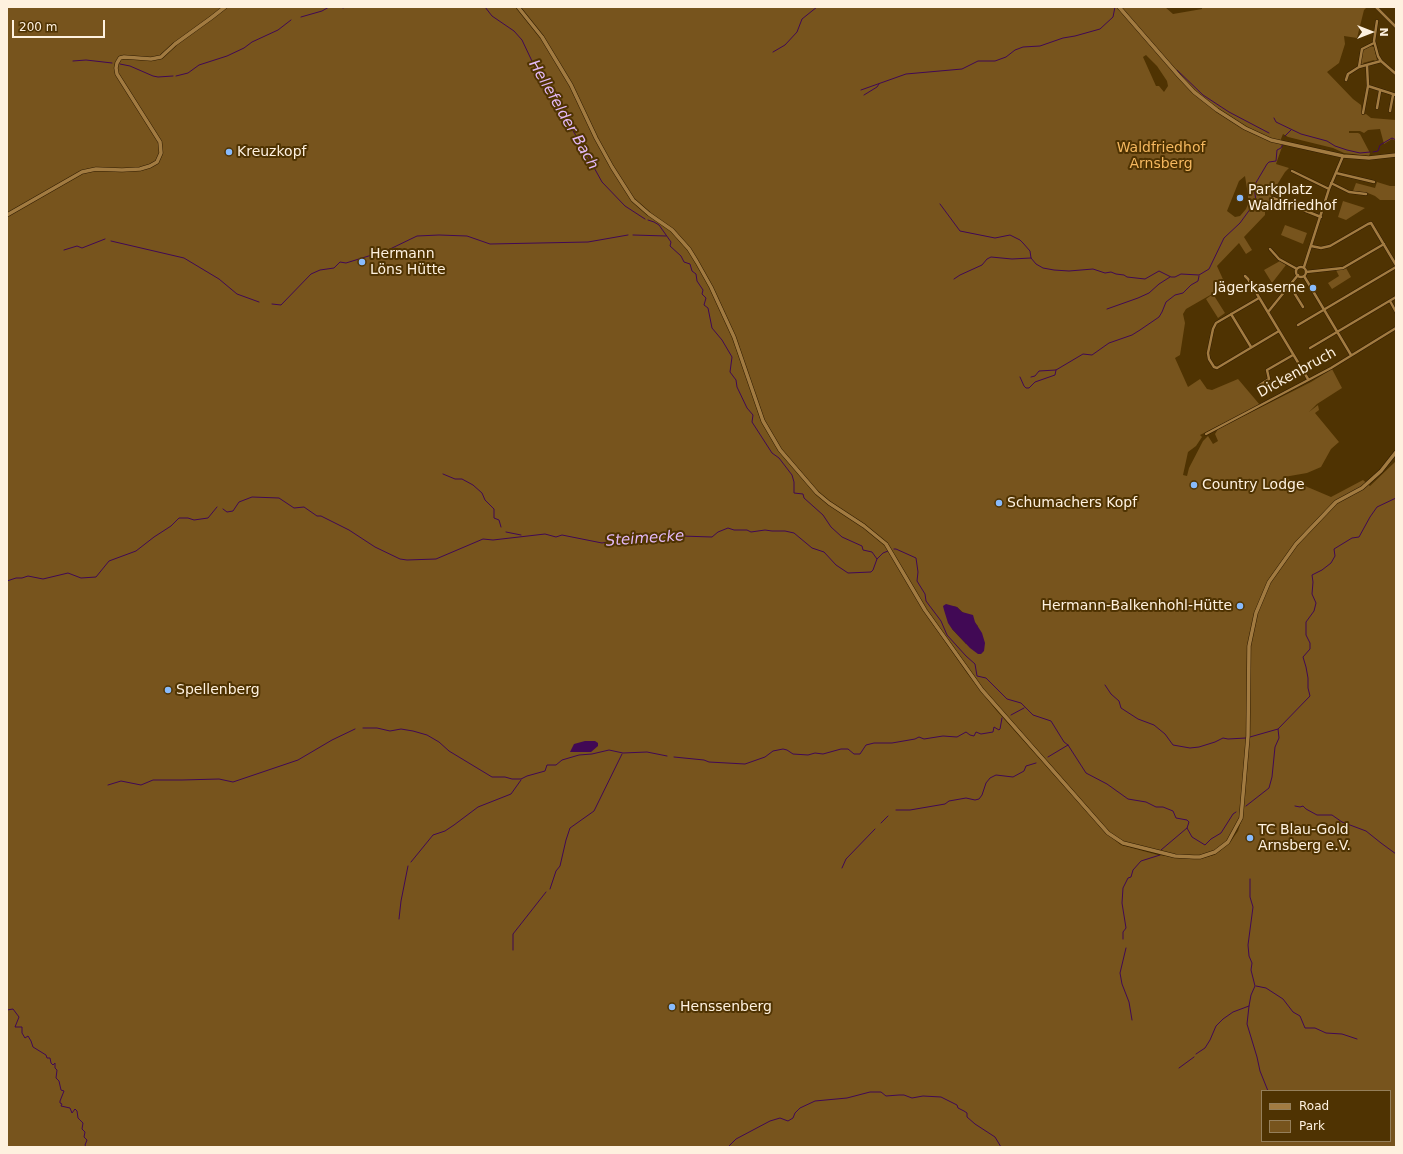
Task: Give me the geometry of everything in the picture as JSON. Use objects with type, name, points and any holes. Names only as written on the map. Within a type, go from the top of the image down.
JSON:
[{"type":"main road","points":[[7,215],[82,172],[96,169],[140,169],[157,162],[161,153],[160,142],[117,74],[117,63],[120,58],[124,57],[151,59],[161,57],[175,44],[225,7]]},
{"type":"main road","points":[[518,7],[542,37],[571,85],[599,144],[633,200],[645,211],[672,230],[689,249],[697,262],[711,287],[734,337],[763,421],[780,450],[816,493],[864,526],[886,544],[925,610],[982,690],[1108,833],[1123,843],[1170,855],[1200,857],[1215,852],[1228,842],[1241,818],[1248,736],[1249,646],[1256,613],[1270,582],[1296,544],[1336,502],[1362,488],[1381,470],[1396,452]]},
{"type":"main road","points":[[1119,7],[1187,84],[1203,99],[1231,120],[1254,133],[1271,140],[1343,156],[1369,158],[1396,155]]},
{"type":"street","points":[[1376,7],[1396,27]]},
{"type":"street","points":[[1377,20],[1374,43],[1381,62],[1396,74]]},
{"type":"street","points":[[1359,68],[1362,50],[1374,43]]},
{"type":"street","points":[[1346,80],[1348,74],[1359,68],[1381,62]]},
{"type":"street","points":[[1363,113],[1368,86],[1367,65]]},
{"type":"street","points":[[1368,86],[1394,95],[1390,111]]},
{"type":"street","points":[[1377,108],[1380,91]]},
{"type":"street","points":[[1304,276],[1306,272],[1304,267],[1329,189],[1343,156]]},
{"type":"street","points":[[1292,171],[1329,189]]},
{"type":"street","points":[[1336,172],[1374,182]]},
{"type":"street","points":[[1331,183],[1349,192],[1366,194]]},
{"type":"street","points":[[1273,198],[1321,217]]},
{"type":"street","points":[[1298,325],[1396,266],[1373,225],[1369,223],[1330,246],[1321,248],[1311,246]]},
{"type":"street","points":[[1306,272],[1343,268],[1384,244]]},
{"type":"street","points":[[1270,249],[1279,259],[1297,269],[1304,267]]},
{"type":"street","points":[[1297,269],[1296,273],[1298,276]]},
{"type":"street","points":[[1245,276],[1308,380]]},
{"type":"street","points":[[1298,276],[1304,276]]},
{"type":"street","points":[[1268,312],[1298,276]]},
{"type":"street","points":[[1304,276],[1351,355]]},
{"type":"street","points":[[1290,286],[1303,307]]},
{"type":"street","points":[[1310,348],[1396,297]]},
{"type":"street","points":[[1259,298],[1218,322],[1214,326],[1208,353],[1209,360],[1214,367],[1217,368],[1279,331]]},
{"type":"street","points":[[1390,301],[1396,312]]},
{"type":"street","points":[[1231,314],[1250,348]]},
{"type":"street","name":"Dickenbruch","points":[[1206,434],[1331,368],[1396,328]]},
{"type":"street","points":[[1258,386],[1269,379],[1267,370],[1293,355]]},
{"type":"green space","name":"Waldfriedhof Arnsberg","points":[[7,7],[1165,7],[1173,14],[1202,9],[1202,7],[1367,7],[1364,10],[1357,38],[1344,36],[1345,44],[1339,63],[1327,72],[1353,99],[1361,105],[1362,115],[1366,114],[1371,118],[1396,120],[1396,141],[1392,139],[1384,144],[1380,129],[1368,130],[1364,133],[1360,131],[1349,131],[1349,133],[1360,134],[1370,153],[1369,156],[1344,153],[1333,148],[1288,137],[1283,134],[1281,139],[1282,147],[1276,164],[1289,168],[1275,188],[1265,211],[1265,215],[1244,237],[1252,250],[1246,254],[1239,243],[1217,266],[1226,286],[1186,309],[1183,314],[1185,323],[1180,355],[1175,358],[1188,387],[1200,379],[1207,389],[1212,390],[1238,379],[1260,405],[1200,435],[1202,437],[1196,446],[1188,452],[1183,475],[1187,476],[1189,468],[1203,441],[1208,436],[1213,444],[1218,441],[1215,434],[1218,429],[1311,382],[1332,369],[1342,388],[1317,404],[1309,412],[1318,405],[1319,410],[1315,413],[1339,442],[1331,449],[1321,467],[1307,473],[1284,477],[1331,497],[1363,480],[1370,486],[1396,461],[1396,1147],[7,1147]],"holes":[[[1146,55],[1157,66],[1167,81],[1168,86],[1164,92],[1159,86],[1156,86],[1143,57]],[[1245,176],[1248,204],[1240,216],[1235,217],[1227,211],[1239,181]],[[952,606],[957,607],[978,626],[966,644],[952,629]],[[930,620],[978,684],[1109,832],[1122,841],[1175,855],[1205,855],[1213,852],[1228,841],[1240,818],[1242,818],[1238,831],[1231,841],[1220,851],[1214,855],[1203,858],[1192,859],[1158,855],[1121,845],[1107,834],[996,710],[967,673]]]},
{"type":"green space","points":[[1370,46],[1374,47],[1377,60],[1376,62],[1374,60],[1363,63],[1364,65],[1360,65],[1362,50]]},
{"type":"green space","points":[[1377,182],[1390,186],[1396,186],[1396,200],[1380,200],[1368,193],[1353,191],[1356,183],[1375,188]]},
{"type":"green space","points":[[1343,201],[1365,208],[1346,220],[1338,217]]},
{"type":"green space","points":[[1285,225],[1307,233],[1303,244],[1281,235]]},
{"type":"green space","points":[[1280,261],[1286,265],[1272,283],[1264,270]]},
{"type":"green space","points":[[1346,268],[1351,277],[1332,289],[1328,283],[1339,276],[1336,270]]},
{"type":"green space","points":[[1213,294],[1225,313],[1218,318],[1206,299]]},
{"type":"shaded area","points":[[946,604],[957,607],[962,612],[973,615],[985,643],[984,651],[981,654],[978,654],[970,648],[952,629],[948,623],[943,606]]},
{"type":"shaded area","points":[[585,741],[595,741],[598,743],[598,746],[591,752],[570,752],[574,744]]},
{"type":"waterway","points":[[301,17],[322,11],[329,7]]},
{"type":"waterway","name":"Hellefelder Bach","points":[[485,7],[492,16],[514,31],[522,40],[540,78],[581,144],[602,182],[625,206],[645,219]]},
{"type":"waterway","points":[[773,52],[785,45],[797,32],[802,19],[817,7]]},
{"type":"waterway","points":[[861,90],[906,74],[962,69],[978,61],[995,61],[1006,57],[1015,50],[1023,47],[1040,46],[1063,38],[1100,29],[1113,17],[1115,7]]},
{"type":"waterway","points":[[176,76],[188,73],[199,65],[227,56],[244,48],[252,42],[278,30],[291,20]]},
{"type":"waterway","points":[[73,61],[86,60],[112,63]]},
{"type":"waterway","points":[[120,64],[130,66],[153,76],[173,76]]},
{"type":"waterway","points":[[1177,70],[1203,95],[1229,112],[1269,133]]},
{"type":"waterway","points":[[864,95],[877,87],[879,84]]},
{"type":"waterway","points":[[1274,118],[1276,122],[1301,134],[1327,141],[1335,146],[1347,150],[1360,153],[1370,152]]},
{"type":"waterway","points":[[1285,136],[1291,130]]},
{"type":"waterway","points":[[1373,152],[1378,151],[1380,145],[1392,138],[1396,140]]},
{"type":"waterway","points":[[1254,186],[1267,164],[1269,162],[1276,161],[1277,150],[1281,148],[1283,144]]},
{"type":"waterway","points":[[940,204],[960,231],[995,238],[1010,235],[1020,240],[1030,251],[1031,258],[1036,264],[1043,268],[1069,271],[1093,269],[1105,273],[1111,272],[1127,277],[1145,279],[1159,271],[1171,277],[1175,277],[1181,274],[1199,275],[1209,269],[1224,238],[1240,223],[1256,201],[1254,187]]},
{"type":"waterway","name":"Hellefelder Bach","points":[[648,220],[659,225],[671,242],[670,246],[681,256],[684,262],[690,264],[692,271],[696,274],[697,281],[703,290],[702,294],[706,298],[704,305],[708,308],[712,328],[722,340],[732,357],[730,372],[736,380],[737,387],[747,408],[753,415],[752,422],[772,453],[779,458],[792,475],[794,482],[794,493],[803,494],[804,498],[823,515],[831,527],[842,537],[862,546],[863,550],[872,552],[877,559],[883,553],[888,551]]},
{"type":"waterway","points":[[272,304],[281,305],[311,274],[320,270],[334,268],[340,262],[346,263],[388,250],[417,236],[467,236],[490,244],[588,242],[628,235]]},
{"type":"waterway","points":[[633,235],[666,236]]},
{"type":"waterway","points":[[64,250],[77,246],[82,248],[105,239]]},
{"type":"waterway","points":[[111,241],[184,258],[219,279],[237,294],[259,302]]},
{"type":"waterway","points":[[954,279],[982,265],[991,257],[1012,259],[1031,258]]},
{"type":"waterway","points":[[1031,377],[1035,376],[1039,371],[1056,370],[1083,354],[1092,355],[1109,343],[1132,335],[1159,317],[1166,302],[1175,295],[1183,293],[1191,285],[1198,281],[1199,276]]},
{"type":"waterway","points":[[1107,309],[1149,293],[1170,277]]},
{"type":"waterway","points":[[1020,377],[1024,386],[1029,388],[1035,382],[1055,375],[1056,370]]},
{"type":"waterway","points":[[443,474],[455,479],[462,479],[473,485],[482,493],[485,500],[494,509],[494,518],[499,520],[501,527]]},
{"type":"waterway","name":"Steimecke","points":[[223,509],[227,512],[233,511],[239,502],[252,497],[279,498],[294,508],[304,507],[317,516],[321,516],[349,530],[375,547],[400,559],[407,560],[436,559],[483,539],[493,540],[545,534],[556,537],[562,535],[602,543],[635,537],[662,541],[681,536],[712,537],[718,532],[728,528],[734,530],[747,530],[751,532],[765,530],[794,533],[812,548],[824,552],[836,565],[848,573],[871,572],[877,559]]},
{"type":"waterway","name":"Hellefelder Bach","points":[[1246,806],[1269,788],[1272,777],[1275,747],[1279,738],[1278,729],[1310,696],[1308,678],[1303,657],[1310,649],[1310,643],[1306,635],[1306,622],[1314,611],[1316,603],[1312,594],[1312,575],[1331,563],[1335,556],[1334,549],[1352,538],[1359,537],[1377,507],[1396,498]]},
{"type":"waterway","name":"Steimecke","points":[[7,581],[28,576],[43,579],[68,573],[81,578],[96,577],[109,561],[136,551],[171,526],[179,518],[194,520],[208,518],[217,507]]},
{"type":"waterway","points":[[506,532],[521,535]]},
{"type":"waterway","name":"Hellefelder Bach","points":[[894,549],[916,558],[918,572],[917,581],[925,594],[926,601],[941,621],[947,635],[975,664],[977,676],[986,678],[1007,699],[1021,703],[1033,715],[1051,721],[1086,773],[1107,784],[1128,799],[1146,802],[1156,807],[1163,807],[1173,811],[1176,818],[1187,820],[1189,822],[1187,828],[1192,837],[1205,845],[1221,833],[1233,814],[1236,812]]},
{"type":"waterway","points":[[1105,685],[1111,694],[1119,701],[1121,708],[1138,719],[1154,725],[1165,734],[1173,745],[1190,748],[1199,747],[1223,738],[1246,738]]},
{"type":"waterway","points":[[1011,715],[1024,708]]},
{"type":"waterway","points":[[674,757],[704,760],[709,762],[745,764],[765,757],[773,751],[783,749],[793,754],[808,755],[815,753],[823,754],[841,749],[848,749],[854,754],[860,754],[866,745],[874,743],[892,743],[919,737],[924,739],[943,736],[957,737],[966,732],[974,736],[976,732],[981,734],[993,732],[994,727],[999,730],[1000,729],[1002,718]]},
{"type":"waterway","points":[[363,728],[377,728],[390,731],[401,729],[427,735],[439,742],[449,751],[492,777],[505,777],[512,779],[521,779],[545,771],[547,765],[556,765],[562,760],[579,755],[609,750],[623,753],[647,752],[667,756]]},
{"type":"waterway","points":[[108,785],[121,781],[141,785],[153,780],[219,779],[233,782],[298,760],[332,740],[355,729]]},
{"type":"waterway","points":[[1250,737],[1278,729]]},
{"type":"waterway","points":[[1048,757],[1068,745]]},
{"type":"waterway","points":[[550,889],[556,871],[560,866],[570,828],[594,811],[622,754]]},
{"type":"waterway","points":[[896,810],[910,810],[945,804],[949,801],[966,798],[975,800],[979,799],[986,783],[990,778],[996,775],[1013,777],[1024,771],[1026,766],[1036,763]]},
{"type":"waterway","points":[[411,862],[433,835],[445,831],[478,807],[511,794],[521,780]]},
{"type":"waterway","points":[[1295,806],[1303,806],[1317,815],[1332,815],[1342,822],[1366,831],[1396,854]]},
{"type":"waterway","points":[[881,823],[888,816]]},
{"type":"waterway","points":[[1161,850],[1187,828]]},
{"type":"waterway","points":[[842,868],[846,859],[875,829]]},
{"type":"waterway","points":[[1123,939],[1123,932],[1126,928],[1122,903],[1123,888],[1128,878],[1131,877],[1133,870],[1141,861],[1160,855]]},
{"type":"waterway","points":[[399,919],[408,866]]},
{"type":"waterway","points":[[1250,879],[1250,897],[1253,907],[1248,945],[1249,956],[1252,963],[1251,970],[1255,986],[1251,995],[1247,1024],[1260,1071],[1268,1090]]},
{"type":"waterway","points":[[513,950],[513,934],[546,892]]},
{"type":"waterway","points":[[1126,948],[1120,973],[1122,984],[1129,1002],[1132,1020]]},
{"type":"waterway","points":[[1256,986],[1266,988],[1283,999],[1293,1012],[1300,1016],[1305,1028],[1315,1028],[1326,1033],[1342,1034],[1357,1039]]},
{"type":"waterway","points":[[1196,1054],[1205,1048],[1216,1026],[1223,1019],[1233,1012],[1249,1006]]},
{"type":"waterway","points":[[7,1007],[7,1010],[13,1009],[19,1017],[15,1027],[22,1027],[22,1033],[25,1038],[28,1036],[33,1047],[46,1055],[47,1058],[50,1058],[53,1065],[55,1063],[55,1068],[57,1070],[56,1078],[59,1081],[61,1090],[64,1091],[60,1101],[62,1104],[61,1106],[70,1108],[72,1113],[75,1109],[77,1111],[78,1118],[83,1123],[82,1129],[85,1132],[84,1137],[87,1140],[85,1145],[86,1147]]},
{"type":"waterway","points":[[1179,1068],[1194,1057]]},
{"type":"waterway","points":[[728,1147],[736,1139],[770,1121],[780,1118],[788,1121],[793,1118],[795,1113],[800,1108],[815,1101],[847,1098],[870,1092],[881,1092],[886,1096],[904,1095],[912,1098],[923,1096],[941,1097],[957,1105],[958,1108],[967,1113],[967,1117],[995,1137],[1001,1147]]},
{"type":"place","name":"Kreuzkopf","points":[[229,152]]},
{"type":"place","name":"Parkplatz Waldfriedhof","points":[[1240,198]]},
{"type":"place","name":"Hermann Löns Hütte","points":[[362,262]]},
{"type":"place","name":"Jägerkaserne","points":[[1313,288]]},
{"type":"place","name":"Country Lodge","points":[[1194,485]]},
{"type":"place","name":"Schumachers Kopf","points":[[999,503]]},
{"type":"place","name":"Hermann-Balkenhohl-Hütte","points":[[1240,606]]},
{"type":"place","name":"Spellenberg","points":[[168,690]]},
{"type":"place","name":"TC Blau-Gold Arnsberg e.V.","points":[[1250,838]]},
{"type":"place","name":"Henssenberg","points":[[672,1007]]}]
